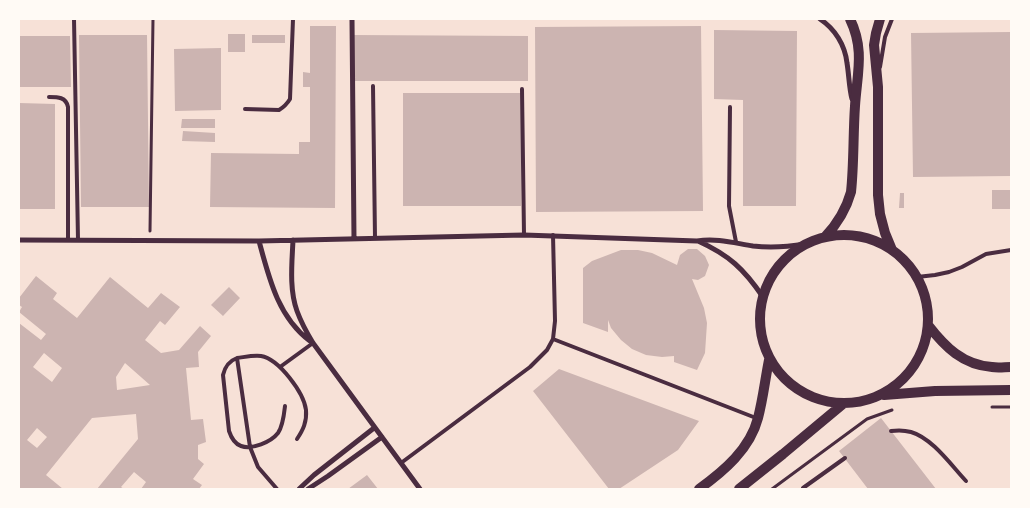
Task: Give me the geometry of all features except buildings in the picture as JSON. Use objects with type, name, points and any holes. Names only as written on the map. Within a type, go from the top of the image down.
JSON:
[{"type":"main road","points":[[825,237],[842,217],[851,192],[859,54],[858,40],[850,19]]},
{"type":"main road","points":[[880,19],[874,45],[878,87],[878,195],[880,214],[892,250]]},
{"type":"main road","points":[[839,235],[867,238],[892,250],[910,267],[917,277],[924,292],[928,309],[928,325],[924,347],[914,367],[899,384],[880,395],[862,402],[828,403],[814,399],[788,384],[769,360],[763,346],[760,330],[760,313],[763,298],[769,281],[778,266],[790,254],[805,244],[825,237],[839,235]]},
{"type":"main road","points":[[928,325],[955,354],[972,363],[991,367],[1011,367]]},
{"type":"main road","points":[[699,489],[730,464],[752,434],[758,419],[769,360]]},
{"type":"main road","points":[[880,395],[936,391],[1011,390]]},
{"type":"main road","points":[[739,489],[844,404]]},
{"type":"street","points":[[352,19],[354,239]]},
{"type":"street","points":[[820,19],[834,31],[845,51],[849,85],[855,107]]},
{"type":"street","points":[[19,240],[259,241],[524,234],[697,241],[706,239],[768,247],[805,244]]},
{"type":"street","points":[[293,240],[292,277],[294,300],[313,343],[420,489]]},
{"type":"street","points":[[259,241],[267,274],[278,300],[294,326],[313,343]]},
{"type":"street","points":[[697,241],[713,248],[742,269],[763,298]]},
{"type":"street","points":[[299,489],[374,428]]},
{"type":"street","points":[[308,489],[382,437]]},
{"type":"lane","points":[[74,19],[78,240]]},
{"type":"lane","points":[[245,109],[279,110],[288,103],[290,99],[292,19]]},
{"type":"lane","points":[[878,87],[885,37],[892,19]]},
{"type":"lane","points":[[373,86],[375,238]]},
{"type":"lane","points":[[522,89],[524,234]]},
{"type":"lane","points":[[49,98],[57,97],[64,99],[68,104],[68,240]]},
{"type":"lane","points":[[730,107],[729,206],[736,242]]},
{"type":"lane","points":[[401,463],[530,367],[547,350],[553,339],[555,321],[553,235]]},
{"type":"lane","points":[[917,277],[949,272],[986,254],[1011,250]]},
{"type":"lane","points":[[553,339],[758,419]]},
{"type":"lane","points":[[280,367],[313,343]]},
{"type":"lane","points":[[285,406],[282,424],[272,440],[250,447],[236,443],[229,431],[224,368],[232,360],[251,356],[261,356],[269,359],[280,367],[289,377],[306,408],[303,430],[297,440]]},
{"type":"lane","points":[[238,358],[250,447],[258,468],[277,489]]},
{"type":"lane","points":[[891,431],[910,432],[927,440],[966,480]]},
{"type":"lane","points":[[803,488],[845,458]]},
{"type":"path","points":[[150,241],[153,19]]}]
